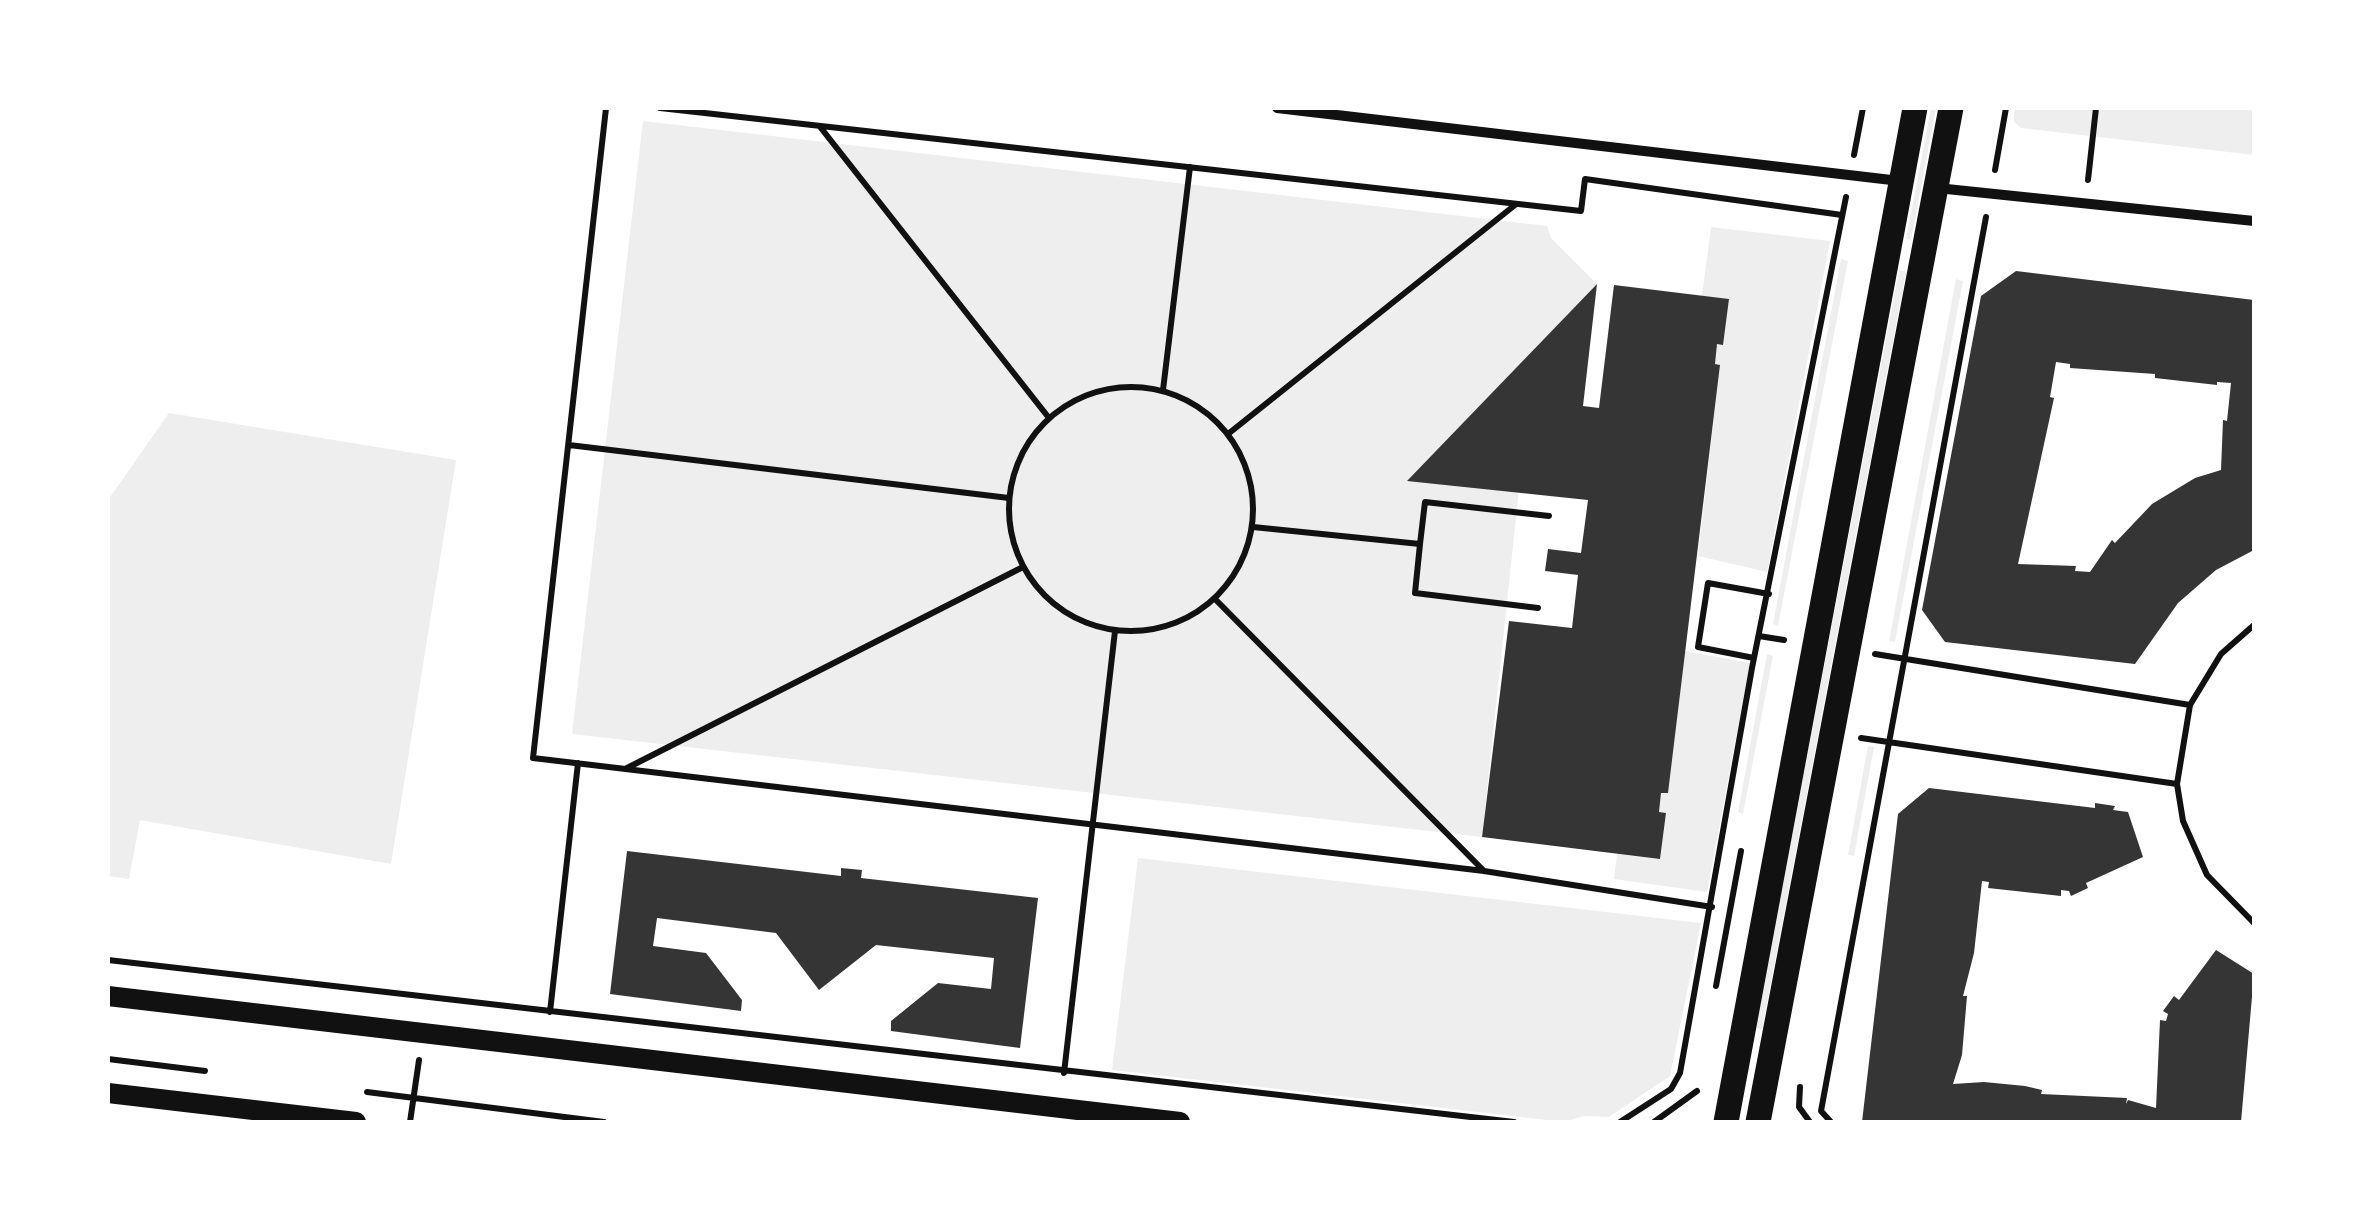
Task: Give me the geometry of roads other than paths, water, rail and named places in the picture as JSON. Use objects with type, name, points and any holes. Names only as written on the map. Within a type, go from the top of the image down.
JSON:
[{"type":"main road","points":[[1726,1122],[1915,108]]},
{"type":"main road","points":[[1758,1122],[1951,108]]},
{"type":"main road","points":[[108,996],[1180,1122]]},
{"type":"main road","points":[[108,1093],[356,1122]]},
{"type":"street","points":[[1277,108],[1901,181]]},
{"type":"street","points":[[1936,188],[2254,221]]}]
